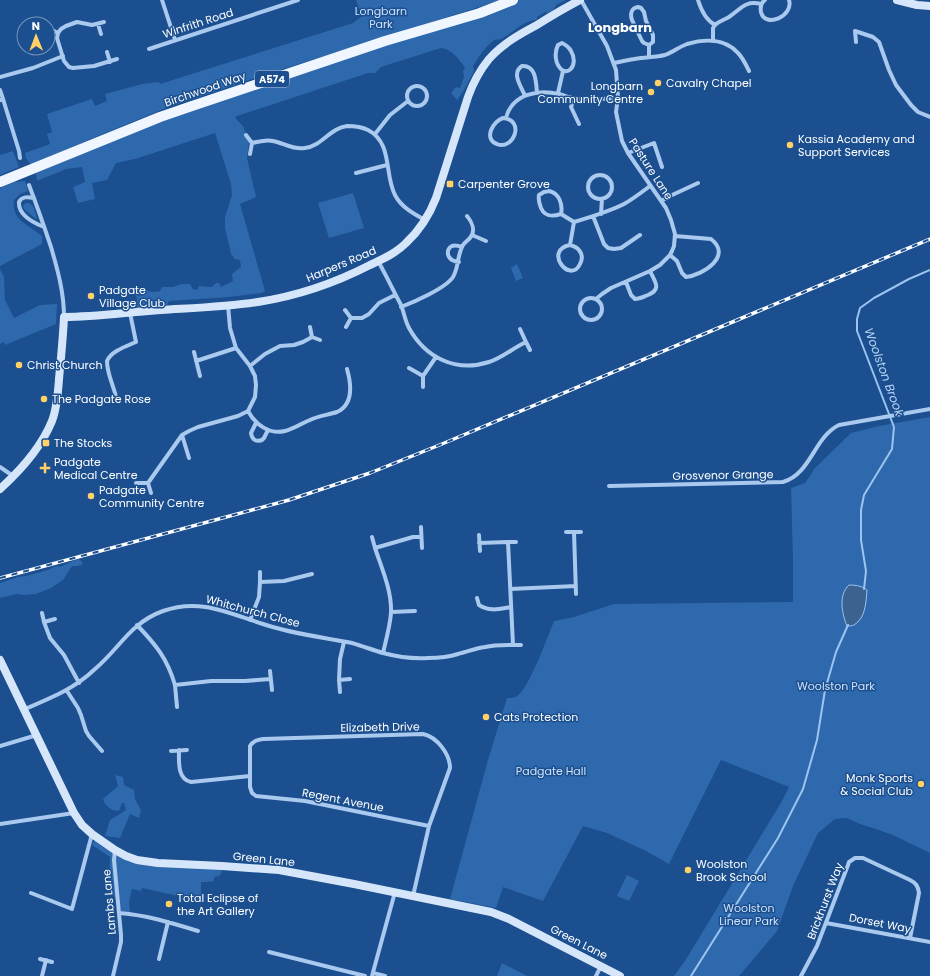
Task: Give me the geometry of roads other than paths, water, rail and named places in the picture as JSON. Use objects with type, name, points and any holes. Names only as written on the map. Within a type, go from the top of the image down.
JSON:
[{"type":"main road","name":"Birchwood Way","points":[[0,182],[160,117],[385,41],[480,13],[513,0]]},
{"type":"street","points":[[162,0],[175,40]]},
{"type":"street","name":"Winfrith Road","points":[[149,49],[298,0]]},
{"type":"street","name":"Pasture Lane","points":[[580,0],[607,46],[614,63],[617,78],[618,98],[616,112],[622,142],[650,186],[661,200],[672,220],[675,236],[674,246],[670,255]]},
{"type":"street","name":"Harpers Road","points":[[64,317],[257,302],[298,293],[336,281],[395,252],[418,231],[432,209],[468,97],[473,85],[489,59],[503,46],[519,35],[580,0]]},
{"type":"street","points":[[698,0],[700,7],[708,20],[715,25]]},
{"type":"street","points":[[765,0],[761,4],[760,10],[764,17],[773,20],[783,16],[788,11],[790,5],[789,0]]},
{"type":"street","points":[[897,0],[917,5],[930,6]]},
{"type":"street","points":[[713,40],[714,28],[717,23],[728,18],[744,5],[753,3],[761,4]]},
{"type":"street","points":[[649,45],[642,41],[632,20],[632,11],[636,8],[643,9],[646,21],[653,35],[653,42],[649,45],[649,57]]},
{"type":"street","points":[[104,22],[92,25],[81,22],[63,27],[58,33],[57,38],[63,56],[66,64],[71,68],[94,66],[117,59]]},
{"type":"street","points":[[98,24],[101,34]]},
{"type":"street","points":[[856,42],[855,31],[874,36],[879,42],[896,85],[918,112],[930,117]]},
{"type":"street","points":[[614,63],[666,54],[696,42],[713,40],[734,48],[740,55],[749,71]]},
{"type":"street","points":[[562,43],[567,46],[574,58],[574,66],[571,70],[563,71],[555,56],[557,46],[562,43]]},
{"type":"street","points":[[107,52],[110,62]]},
{"type":"street","points":[[0,77],[33,68],[63,56]]},
{"type":"street","points":[[525,96],[516,74],[518,69],[522,66],[528,66],[532,70],[536,82],[537,93]]},
{"type":"street","points":[[558,93],[563,71]]},
{"type":"street","points":[[416,86],[422,87],[426,92],[426,102],[420,106],[413,105],[408,101],[407,95],[410,89],[416,86]]},
{"type":"street","points":[[0,90],[1,99],[20,158]]},
{"type":"street","points":[[506,118],[512,104],[519,98],[537,93],[558,93],[583,99],[618,98]]},
{"type":"street","points":[[574,98],[571,107],[579,124]]},
{"type":"street","points":[[374,134],[390,115],[408,101]]},
{"type":"street","points":[[506,118],[511,120],[515,125],[515,135],[508,143],[498,145],[491,138],[491,130],[497,121],[506,118]]},
{"type":"street","points":[[252,143],[263,140],[271,140],[290,147],[304,148],[317,144],[339,128],[355,126],[365,128],[374,134],[384,147],[394,195],[403,206],[425,221]]},
{"type":"street","points":[[246,135],[252,143],[250,154]]},
{"type":"street","points":[[628,153],[654,143],[662,167]]},
{"type":"street","points":[[356,174],[387,165]]},
{"type":"street","points":[[604,176],[608,179],[612,186],[608,196],[602,199],[598,199],[590,195],[588,188],[590,180],[593,177],[604,176]]},
{"type":"street","points":[[661,200],[698,183]]},
{"type":"street","points":[[0,489],[32,455],[42,441],[52,421],[58,391],[62,351],[64,317],[60,278],[29,185]]},
{"type":"street","points":[[561,214],[574,222],[601,214],[624,204],[650,186]]},
{"type":"street","points":[[549,191],[557,194],[562,208],[561,214],[555,216],[546,215],[543,212],[539,202],[538,198],[540,195],[549,191]]},
{"type":"street","points":[[34,198],[22,198],[19,202],[19,208],[22,213],[44,227]]},
{"type":"street","points":[[601,214],[602,199]]},
{"type":"street","points":[[402,307],[447,283],[453,278],[459,262],[462,247],[472,235],[472,224],[467,216]]},
{"type":"street","points":[[593,216],[604,244],[608,248],[621,248],[640,234]]},
{"type":"street","points":[[570,245],[574,222]]},
{"type":"street","points":[[472,235],[486,241]]},
{"type":"street","points":[[596,299],[601,305],[601,312],[597,318],[589,320],[583,316],[580,310],[581,303],[586,298],[596,299],[605,292],[650,271],[670,255],[677,261],[682,273],[686,277],[693,276],[714,263],[718,256],[718,251],[716,245],[711,239],[675,236]]},
{"type":"street","points":[[570,245],[580,250],[582,258],[578,268],[572,270],[563,267],[558,258],[560,250],[570,245]]},
{"type":"street","points":[[459,262],[450,259],[448,251],[453,246],[462,247]]},
{"type":"street","points":[[378,261],[402,307],[408,326],[416,340],[436,357],[448,363],[463,365],[488,363],[500,358],[526,342]]},
{"type":"street","points":[[626,282],[631,295],[635,299],[639,299],[656,290],[656,286],[650,271]]},
{"type":"street","points":[[351,318],[362,318],[369,314],[380,303],[395,295]]},
{"type":"street","points":[[148,483],[182,435],[198,427],[238,416],[248,411],[255,397],[255,376],[250,366],[236,348],[230,328],[228,305]]},
{"type":"street","points":[[345,310],[351,318]]},
{"type":"street","points":[[116,397],[110,379],[107,361],[113,353],[136,342],[130,312]]},
{"type":"street","points":[[346,327],[351,318]]},
{"type":"street","points":[[310,327],[312,337]]},
{"type":"street","points":[[520,329],[530,350]]},
{"type":"street","points":[[250,366],[265,354],[280,346],[294,345],[312,337],[320,340]]},
{"type":"street","points":[[196,361],[236,348]]},
{"type":"street","points":[[194,352],[200,376]]},
{"type":"street","points":[[423,387],[423,376],[436,357]]},
{"type":"street","points":[[248,411],[251,417],[261,427],[277,432],[295,428],[311,419],[338,412],[350,397],[350,382],[347,368]]},
{"type":"street","points":[[409,368],[423,376]]},
{"type":"street","name":"Grosvenor Grange","points":[[609,486],[783,482],[792,479],[799,473],[823,438],[831,429],[839,425],[930,410]]},
{"type":"street","points":[[256,423],[251,434],[253,440],[262,440],[268,430]]},
{"type":"street","points":[[182,435],[189,458]]},
{"type":"street","points":[[0,467],[13,476]]},
{"type":"street","points":[[136,483],[148,483]]},
{"type":"street","points":[[148,483],[152,493]]},
{"type":"street","points":[[421,527],[422,548]]},
{"type":"street","points":[[566,532],[582,532]]},
{"type":"street","points":[[574,532],[576,594]]},
{"type":"street","points":[[479,535],[480,551]]},
{"type":"street","points":[[372,537],[387,586],[391,612],[388,634],[382,653]]},
{"type":"street","points":[[375,548],[421,537]]},
{"type":"street","points":[[508,542],[513,645]]},
{"type":"street","points":[[479,543],[516,542]]},
{"type":"street","points":[[250,620],[259,597],[260,572]]},
{"type":"street","points":[[260,582],[284,581],[312,574]]},
{"type":"street","points":[[510,589],[576,586]]},
{"type":"street","points":[[477,598],[479,605],[486,609],[511,607]]},
{"type":"street","name":"Whitchurch Close","points":[[25,709],[67,691],[78,683],[101,664],[125,637],[145,619],[165,610],[190,606],[207,606],[284,630],[357,644],[382,653],[410,658],[432,658],[458,654],[493,645],[521,645]]},
{"type":"street","points":[[391,612],[415,611]]},
{"type":"street","points":[[42,613],[50,638],[64,655],[78,683]]},
{"type":"street","points":[[44,622],[55,619]]},
{"type":"street","points":[[137,625],[154,643],[168,664],[175,685],[177,707]]},
{"type":"street","points":[[340,692],[340,659],[344,642]]},
{"type":"street","name":"Green Lane","points":[[0,660],[74,813],[82,825],[92,834],[126,856],[147,862],[279,870],[492,912],[509,919],[620,976]]},
{"type":"street","points":[[270,670],[272,690]]},
{"type":"street","points":[[175,685],[211,681],[270,679]]},
{"type":"street","points":[[340,680],[350,679]]},
{"type":"street","points":[[67,691],[78,708],[86,731],[102,751]]},
{"type":"street","name":"Elizabeth Drive","points":[[250,776],[250,746],[253,742],[263,739],[423,734],[428,735],[437,741],[448,758],[450,768],[428,826],[413,896]]},
{"type":"street","points":[[0,746],[37,735]]},
{"type":"street","points":[[96,743],[100,738]]},
{"type":"street","points":[[179,750],[181,774],[188,781],[191,782],[250,776]]},
{"type":"street","points":[[171,751],[187,750]]},
{"type":"street","name":"Regent Avenue","points":[[250,776],[251,790],[259,797],[305,801],[428,826]]},
{"type":"street","points":[[0,824],[74,813]]},
{"type":"street","points":[[31,893],[72,909],[92,834]]},
{"type":"street","name":"Lambs Lane","points":[[113,976],[121,942],[120,913],[114,860],[115,850]]},
{"type":"street","name":"Brickhurst Way","points":[[801,976],[817,946],[849,862],[855,858],[860,857],[916,883],[919,893],[910,938]]},
{"type":"street","points":[[385,976],[372,974],[394,892]]},
{"type":"street","points":[[120,913],[134,914],[198,930]]},
{"type":"street","points":[[159,959],[168,922]]},
{"type":"street","name":"Dorset Way","points":[[826,923],[930,942]]},
{"type":"street","points":[[269,952],[365,976]]},
{"type":"street","points":[[40,959],[52,962]]},
{"type":"street","points":[[42,976],[46,960]]},
{"type":"street","points":[[596,976],[601,966]]},
{"type":"waterway","name":"Woolston Brook","points":[[864,589],[866,571],[861,540],[861,510],[864,495],[892,449],[894,427],[857,331],[857,319],[860,308],[874,298],[909,279],[930,270]]},
{"type":"waterway","name":"Woolston Brook","points":[[691,976],[778,838],[803,789],[817,740],[825,690],[836,652],[848,625]]},
{"type":"railway","points":[[0,578],[289,500],[370,473],[930,239]]},
{"type":"place","name":"Cavalry Chapel","points":[[658,83]]},
{"type":"place","name":"Longbarn Community Centre","points":[[651,92]]},
{"type":"place","name":"Kassia Academy and Support Services","points":[[790,145]]},
{"type":"place","name":"Carpenter Grove","points":[[450,184]]},
{"type":"place","name":"Padgate Village Club","points":[[91,296]]},
{"type":"place","name":"Christ Church","points":[[19,365]]},
{"type":"place","name":"The Padgate Rose","points":[[44,399]]},
{"type":"place","name":"The Stocks","points":[[46,443]]},
{"type":"place","name":"Padgate Medical Centre","points":[[45,468]]},
{"type":"place","name":"Padgate Community Centre","points":[[91,496]]},
{"type":"place","name":"Cats Protection","points":[[486,717]]},
{"type":"place","name":"Monk Sports & Social Club","points":[[921,784]]},
{"type":"place","name":"Woolston Brook School","points":[[688,870]]},
{"type":"place","name":"Total Eclipse of the Art Gallery","points":[[169,904]]},
{"type":"district","name":"Longbarn","points":[[620,27]]},
{"type":"park label","name":"Longbarn Park","points":[[381,17]]},
{"type":"park label","name":"Woolston Park","points":[[836,686]]},
{"type":"park label","name":"Padgate Hall","points":[[551,771]]},
{"type":"park label","name":"Woolston Linear Park","points":[[749,914]]}]
